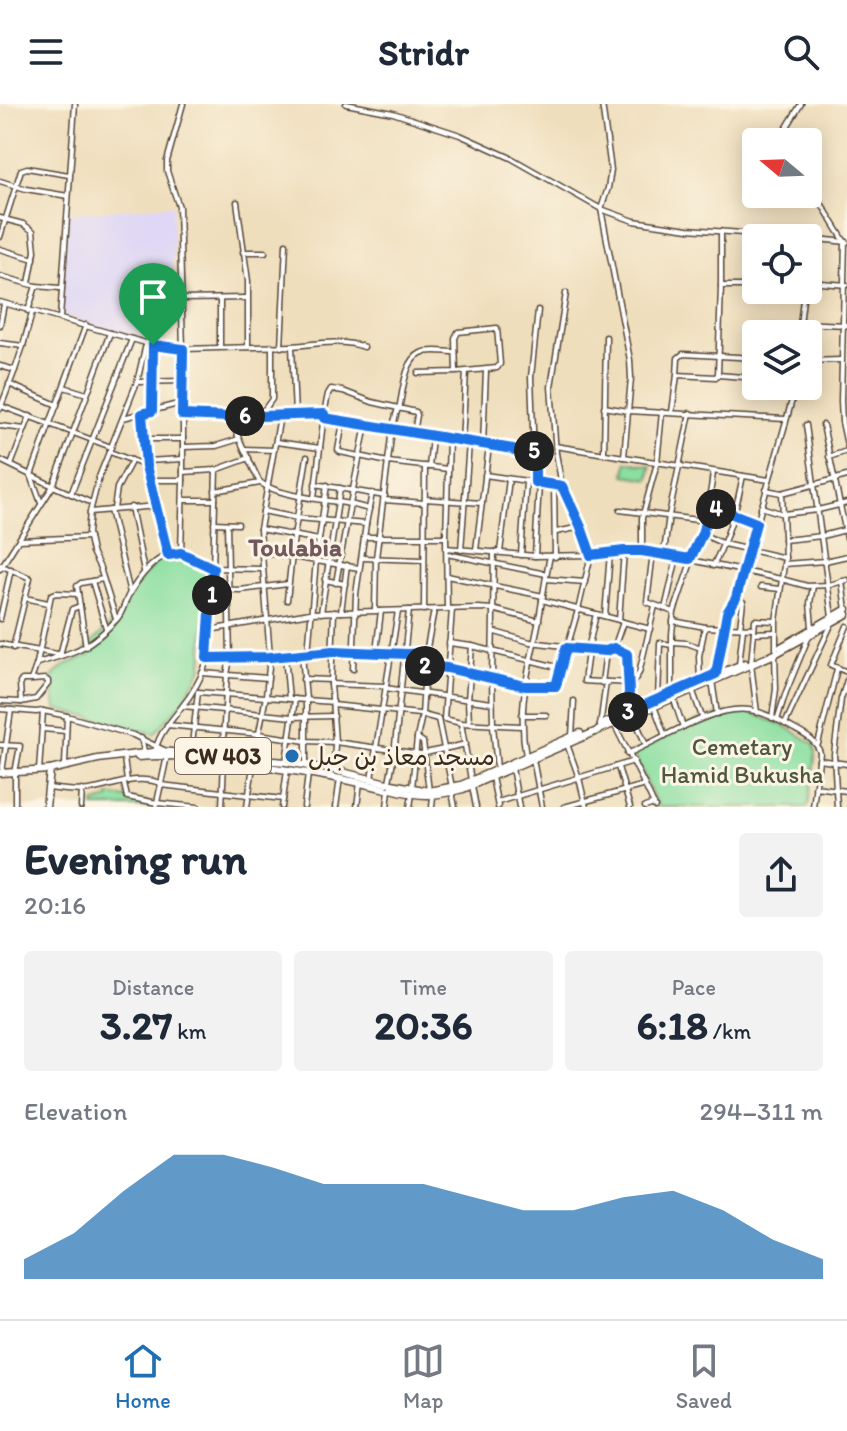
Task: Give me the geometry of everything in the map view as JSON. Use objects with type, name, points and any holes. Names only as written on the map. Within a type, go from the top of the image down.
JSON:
[{"type":"main road","name":"CW 403","points":[[630,714],[776,651],[846,615]]},
{"type":"main road","name":"CW 403","points":[[472,783],[497,769],[566,743],[658,699],[692,689],[751,662]]},
{"type":"main road","name":"CW 403","points":[[167,753],[191,753],[286,765],[412,791],[432,801],[452,789],[512,768],[572,736],[613,722]]},
{"type":"main road","name":"CW 403","points":[[62,767],[156,750],[223,758]]},
{"type":"main road","name":"CW 403","points":[[50,770],[145,754]]},
{"type":"main road","name":"CW 403","points":[[307,769],[334,770],[389,786]]},
{"type":"main road","points":[[1,773],[50,770],[46,807]]},
{"type":"street","points":[[60,318],[75,104]]},
{"type":"street","points":[[181,553],[183,349],[179,207],[167,171],[167,161],[183,104]]},
{"type":"street","points":[[346,104],[393,113],[460,135],[501,153],[601,209],[634,221],[666,227],[846,242]]},
{"type":"street","points":[[602,104],[611,170],[601,209],[630,360],[624,457]]},
{"type":"street","points":[[787,128],[801,104]]},
{"type":"street","points":[[0,237],[2,218],[23,169],[69,175]]},
{"type":"street","points":[[0,181],[68,196]]},
{"type":"street","points":[[237,202],[248,281],[248,347]]},
{"type":"street","points":[[0,203],[9,206]]},
{"type":"street","points":[[822,204],[846,242],[845,324],[841,360],[842,422],[847,448],[829,457]]},
{"type":"street","points":[[2,218],[23,224],[33,231],[35,246],[29,283]]},
{"type":"street","points":[[718,375],[721,232]]},
{"type":"street","points":[[281,347],[286,244]]},
{"type":"street","points":[[0,249],[34,259]]},
{"type":"street","points":[[243,252],[265,252]]},
{"type":"street","points":[[0,276],[36,286],[61,288]]},
{"type":"street","points":[[822,283],[846,284]]},
{"type":"street","points":[[36,286],[23,346],[1,407],[93,440],[132,460],[146,464],[183,459]]},
{"type":"street","points":[[721,286],[742,286]]},
{"type":"street","points":[[425,666],[525,686],[556,686],[591,555],[562,486],[555,446],[551,387],[566,293]]},
{"type":"street","points":[[182,299],[248,298]]},
{"type":"street","points":[[220,299],[220,347]]},
{"type":"street","points":[[0,325],[2,303],[150,344],[183,349],[340,342],[364,347]]},
{"type":"street","points":[[535,556],[537,483],[531,377],[538,310]]},
{"type":"street","points":[[822,323],[845,324]]},
{"type":"street","points":[[41,504],[31,475],[86,325]]},
{"type":"street","points":[[418,373],[456,372],[497,368],[500,364],[497,328],[458,332],[455,338],[456,372]]},
{"type":"street","points":[[13,648],[30,578],[1,566],[53,486],[110,332]]},
{"type":"street","points":[[604,454],[606,337]]},
{"type":"street","points":[[71,494],[132,339]]},
{"type":"street","points":[[0,343],[23,346]]},
{"type":"street","points":[[150,344],[152,411]]},
{"type":"street","points":[[116,619],[89,537],[90,512],[97,482],[150,344]]},
{"type":"street","points":[[260,416],[272,399],[272,346]]},
{"type":"street","points":[[292,346],[295,415]]},
{"type":"street","points":[[376,652],[376,558],[392,429],[409,369],[416,357],[426,352],[455,352]]},
{"type":"street","points":[[672,412],[681,354],[742,357]]},
{"type":"street","points":[[822,361],[841,360]]},
{"type":"street","points":[[0,366],[15,370]]},
{"type":"street","points":[[476,550],[485,475],[486,370]]},
{"type":"street","points":[[462,442],[466,371]]},
{"type":"street","points":[[677,375],[742,377]]},
{"type":"street","points":[[137,382],[183,381]]},
{"type":"street","points":[[9,384],[57,405]]},
{"type":"street","points":[[64,387],[87,394]]},
{"type":"street","points":[[314,498],[324,416],[331,389],[417,413],[414,433]]},
{"type":"street","points":[[717,714],[714,677],[727,613],[735,600],[791,400]]},
{"type":"street","points":[[123,418],[182,403]]},
{"type":"street","points":[[604,407],[628,411],[785,419]]},
{"type":"street","points":[[642,551],[643,512],[657,463],[662,412]]},
{"type":"street","points":[[664,553],[690,413]]},
{"type":"street","points":[[142,414],[146,464],[168,555]]},
{"type":"street","points":[[182,415],[324,416],[515,451],[535,451]]},
{"type":"street","points":[[11,465],[30,416]]},
{"type":"street","points":[[247,807],[270,657],[260,529],[280,416]]},
{"type":"street","points":[[229,417],[261,483],[267,487],[369,509]]},
{"type":"street","points":[[344,421],[339,452],[448,469]]},
{"type":"street","points":[[336,583],[366,425]]},
{"type":"street","points":[[785,724],[832,620],[806,425]]},
{"type":"street","points":[[823,425],[847,538]]},
{"type":"street","points":[[0,426],[25,429]]},
{"type":"street","points":[[424,610],[425,501],[432,436]]},
{"type":"street","points":[[144,439],[183,439]]},
{"type":"street","points":[[183,447],[216,446],[239,439]]},
{"type":"street","points":[[449,439],[446,537],[449,643],[441,719],[443,750],[455,807]]},
{"type":"street","points":[[276,442],[320,448]]},
{"type":"street","points":[[461,550],[469,443]]},
{"type":"street","points":[[555,446],[769,480]]},
{"type":"street","points":[[244,449],[274,450]]},
{"type":"street","points":[[287,600],[307,457]]},
{"type":"street","points":[[183,472],[216,470],[249,458]]},
{"type":"street","points":[[0,460],[92,503]]},
{"type":"street","points":[[130,593],[112,510],[117,488],[132,460]]},
{"type":"street","points":[[191,753],[197,689],[207,658],[216,470]]},
{"type":"street","points":[[683,727],[673,696],[674,612],[706,521],[713,472]]},
{"type":"street","points":[[485,475],[562,486]]},
{"type":"street","points":[[713,566],[734,516],[743,476]]},
{"type":"street","points":[[766,490],[782,493],[847,476]]},
{"type":"street","points":[[497,769],[492,703],[492,609],[495,563],[509,479]]},
{"type":"street","points":[[149,480],[183,480]]},
{"type":"street","points":[[521,555],[526,481]]},
{"type":"street","points":[[215,491],[261,483]]},
{"type":"street","points":[[315,484],[353,489],[384,498],[482,503]]},
{"type":"street","points":[[304,807],[307,769],[303,679],[327,485]]},
{"type":"street","points":[[542,807],[521,726],[525,686],[552,556],[554,485]]},
{"type":"street","points":[[321,613],[340,488]]},
{"type":"street","points":[[353,669],[360,558],[372,493]]},
{"type":"street","points":[[774,719],[776,621],[785,558],[782,493]]},
{"type":"street","points":[[183,500],[215,500]]},
{"type":"street","points":[[761,507],[783,514],[847,503]]},
{"type":"street","points":[[90,512],[156,506]]},
{"type":"street","points":[[131,507],[144,572]]},
{"type":"street","points":[[709,508],[756,523]]},
{"type":"street","points":[[263,510],[297,518],[366,524]]},
{"type":"street","points":[[620,510],[706,521]]},
{"type":"street","points":[[214,523],[238,524]]},
{"type":"street","points":[[222,807],[230,658],[227,524]]},
{"type":"street","points":[[555,532],[581,527]]},
{"type":"street","points":[[260,529],[319,540]]},
{"type":"street","points":[[784,540],[846,530]]},
{"type":"street","points":[[702,534],[748,551],[785,558]]},
{"type":"street","points":[[18,540],[89,537]]},
{"type":"street","points":[[363,537],[446,537]]},
{"type":"street","points":[[446,551],[476,550],[535,556],[642,551],[664,553],[813,586],[845,581],[846,615],[831,664],[847,672]]},
{"type":"street","points":[[446,551],[546,576],[585,582]]},
{"type":"street","points":[[614,648],[621,621],[624,551]]},
{"type":"street","points":[[262,552],[359,568]]},
{"type":"street","points":[[653,552],[647,602],[674,612]]},
{"type":"street","points":[[37,663],[86,647],[116,619],[144,572],[168,555],[181,553],[213,568],[263,569]]},
{"type":"street","points":[[605,616],[610,553]]},
{"type":"street","points":[[665,609],[677,556]]},
{"type":"street","points":[[784,564],[847,556]]},
{"type":"street","points":[[360,558],[423,560]]},
{"type":"street","points":[[334,770],[331,682],[338,612],[347,565]]},
{"type":"street","points":[[0,619],[11,569]]},
{"type":"street","points":[[447,576],[494,585],[650,629]]},
{"type":"street","points":[[86,647],[79,584],[103,579]]},
{"type":"street","points":[[325,580],[345,584]]},
{"type":"street","points":[[92,581],[106,628]]},
{"type":"street","points":[[212,589],[288,584]]},
{"type":"street","points":[[774,719],[811,633],[813,586]]},
{"type":"street","points":[[761,587],[780,589]]},
{"type":"street","points":[[31,680],[53,593],[78,594]]},
{"type":"street","points":[[25,598],[48,603]]},
{"type":"street","points":[[735,600],[743,602],[739,665]]},
{"type":"street","points":[[63,655],[72,609],[80,606]]},
{"type":"street","points":[[596,614],[584,681],[628,684],[639,673],[655,606]]},
{"type":"street","points":[[209,630],[310,613],[355,611],[478,608],[539,621]]},
{"type":"street","points":[[371,779],[398,610]]},
{"type":"street","points":[[387,807],[409,610]]},
{"type":"street","points":[[410,807],[422,715],[426,653],[434,610]]},
{"type":"street","points":[[757,713],[751,662],[755,620],[776,621]]},
{"type":"street","points":[[673,621],[705,627],[776,632]]},
{"type":"street","points":[[700,682],[705,627]]},
{"type":"street","points":[[494,631],[534,643],[589,650],[614,648],[627,654],[630,714],[646,745]]},
{"type":"street","points":[[449,643],[561,668]]},
{"type":"street","points":[[658,699],[660,643],[687,643],[701,648]]},
{"type":"street","points":[[0,644],[63,655]]},
{"type":"street","points":[[469,723],[472,646]]},
{"type":"street","points":[[207,658],[270,657],[333,651],[426,653]]},
{"type":"street","points":[[600,726],[606,651]]},
{"type":"street","points":[[285,656],[289,699]]},
{"type":"street","points":[[813,807],[820,753],[818,745],[837,669]]},
{"type":"street","points":[[202,673],[268,678]]},
{"type":"street","points":[[0,701],[21,702],[36,699],[48,682],[45,679],[22,680],[21,702]]},
{"type":"street","points":[[303,679],[492,703]]},
{"type":"street","points":[[837,807],[834,754],[841,699],[847,680]]},
{"type":"street","points":[[197,689],[333,703],[461,723],[521,726]]},
{"type":"street","points":[[0,709],[43,711],[67,716],[141,738],[156,750],[166,725],[197,689]]},
{"type":"street","points":[[692,689],[702,718]]},
{"type":"street","points":[[282,807],[295,699]]},
{"type":"street","points":[[572,736],[574,701]]},
{"type":"street","points":[[183,706],[306,718],[334,716]]},
{"type":"street","points":[[654,706],[665,736]]},
{"type":"street","points":[[1,773],[3,745],[11,710]]},
{"type":"street","points":[[627,754],[702,718],[743,710],[785,724],[818,745]]},
{"type":"street","points":[[39,771],[43,711]]},
{"type":"street","points":[[522,715],[546,715]]},
{"type":"street","points":[[62,767],[67,716]]},
{"type":"street","points":[[613,722],[654,806],[645,807]]},
{"type":"street","points":[[461,723],[476,807]]},
{"type":"street","points":[[166,725],[335,742],[415,754],[466,744]]},
{"type":"street","points":[[42,729],[66,731]]},
{"type":"street","points":[[141,738],[145,754]]},
{"type":"street","points":[[417,738],[423,742],[432,801]]},
{"type":"street","points":[[566,743],[585,804]]},
{"type":"street","points":[[3,745],[20,746],[15,773],[15,807]]},
{"type":"street","points":[[156,805],[167,753]]},
{"type":"street","points":[[124,758],[127,797],[156,805],[197,807]]},
{"type":"street","points":[[819,760],[847,764]]},
{"type":"street","points":[[492,777],[498,805],[517,795],[634,761]]},
{"type":"street","points":[[618,767],[630,807]]},
{"type":"street","points":[[512,768],[519,807]]},
{"type":"street","points":[[336,807],[340,778]]},
{"type":"street","points":[[49,788],[82,790],[142,779],[223,793],[283,799]]},
{"type":"street","points":[[357,807],[360,782]]},
{"type":"street","points":[[564,807],[585,804],[645,785]]},
{"type":"street","points":[[815,787],[847,791]]},
{"type":"street","points":[[81,807],[82,790]]},
{"type":"shaded area","points":[[173,205],[173,300],[163,301],[162,321],[154,330],[134,339],[60,314],[67,214]]},
{"type":"green space","points":[[627,462],[651,466],[649,479],[625,475]]},
{"type":"green space","points":[[177,551],[202,563],[207,569],[202,668],[183,702],[154,734],[56,709],[52,677],[65,665],[89,656],[85,649],[119,617],[130,593],[159,558]]},
{"type":"green space","name":"Cemetary Hamid Bukusha","points":[[748,712],[783,725],[814,744],[816,753],[808,807],[658,807],[633,753],[702,719]]},
{"type":"green space","points":[[109,795],[147,802],[152,807],[94,807],[95,803],[109,799]]},
{"type":"place","name":"مسجد معاذ بن جبل","points":[[292,756]]},
{"type":"district","name":"Toulabia","points":[[295,547]]},
{"type":"route","points":[[153,345],[183,349],[182,415],[324,414],[324,418],[515,451],[535,451],[535,482],[562,486],[591,555],[642,551],[690,559],[702,534],[709,508],[756,523],[736,598],[727,613],[716,674],[626,713],[629,692],[627,654],[614,648],[606,651],[566,648],[556,686],[525,686],[425,666],[426,653],[333,651],[270,657],[207,658],[213,568],[181,553],[168,555],[146,466],[142,414],[152,411],[153,345]]}]
